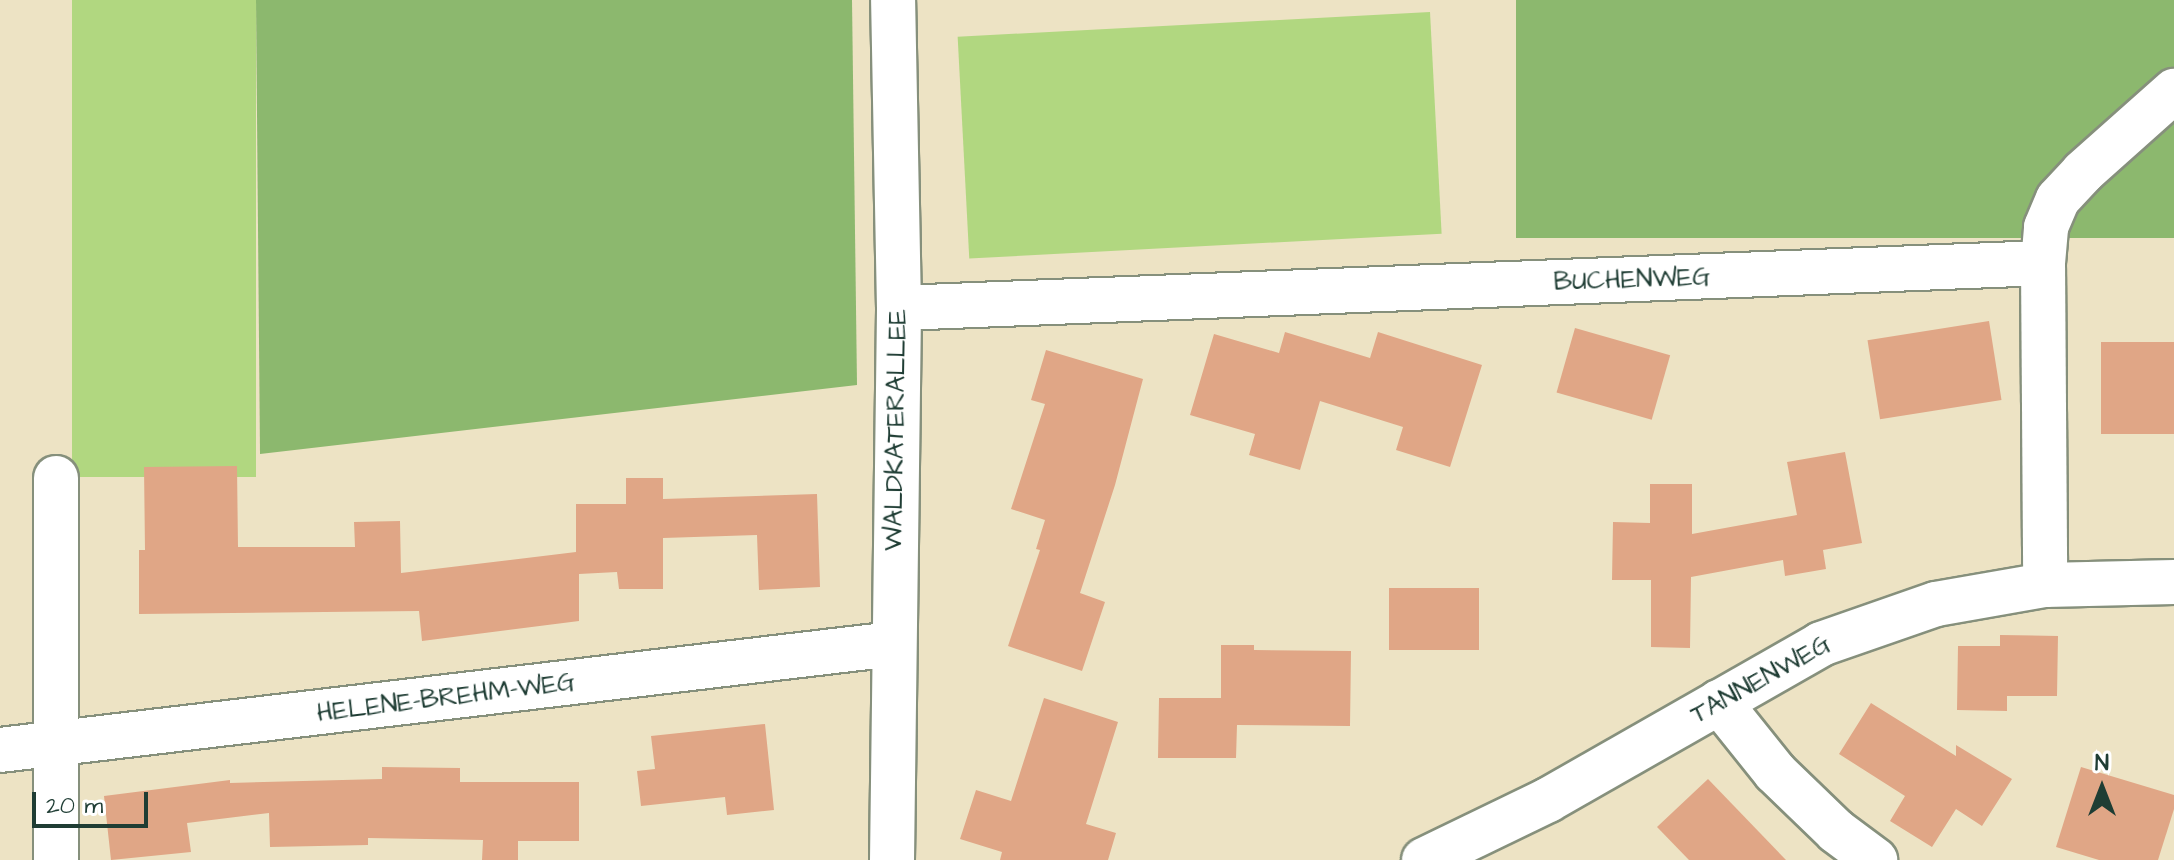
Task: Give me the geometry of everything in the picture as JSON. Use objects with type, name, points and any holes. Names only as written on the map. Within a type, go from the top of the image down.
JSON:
[{"type":"street","name":"WALDKATERALLEE","points":[[892,860],[899,308],[893,0]]},
{"type":"street","points":[[2045,585],[2043,263],[2046,227],[2058,199],[2083,172],[2174,91]]},
{"type":"street","name":"BUCHENWEG","points":[[899,308],[2043,263]]},
{"type":"street","points":[[56,478],[56,860]]},
{"type":"street","name":"TANNENWEG","points":[[1424,860],[1548,800],[1821,644],[1936,604],[2045,585],[2174,582]]},
{"type":"street","name":"HELENE-BREHM-WEG","points":[[0,750],[893,644]]},
{"type":"street","points":[[1719,702],[1775,772],[1836,831],[1875,860]]},
{"type":"green space","points":[[72,0],[256,0],[256,477],[72,477]]},
{"type":"green space","points":[[256,0],[852,0],[857,385],[260,454]]},
{"type":"green space","points":[[1516,0],[2174,0],[2174,238],[1516,238]]},
{"type":"green space","points":[[1430,12],[1442,234],[969,258],[958,37]]},
{"type":"building","points":[[1989,321],[2002,400],[1880,419],[1868,340]]},
{"type":"building","points":[[1575,328],[1670,355],[1652,420],[1557,392]]},
{"type":"building","points":[[1285,332],[1370,358],[1378,332],[1482,365],[1450,467],[1396,450],[1403,427],[1320,401],[1300,470],[1249,455],[1255,434],[1190,415],[1214,334],[1279,353]]},
{"type":"building","points":[[2101,342],[2174,342],[2174,434],[2101,434]]},
{"type":"building","points":[[1046,350],[1143,379],[1115,485],[1080,593],[1105,602],[1082,671],[1008,646],[1040,550],[1036,549],[1045,520],[1011,509],[1045,404],[1031,400]]},
{"type":"building","points":[[1845,452],[1862,543],[1823,550],[1826,569],[1785,576],[1783,560],[1691,577],[1690,648],[1651,647],[1651,580],[1612,580],[1613,522],[1650,523],[1650,484],[1692,484],[1692,534],[1797,515],[1787,462]]},
{"type":"building","points":[[237,466],[238,547],[355,547],[354,522],[400,521],[401,573],[576,552],[576,504],[626,504],[626,478],[663,478],[663,499],[817,494],[820,587],[759,590],[757,535],[663,538],[663,589],[619,589],[617,572],[579,574],[579,621],[422,641],[419,611],[139,614],[139,550],[145,550],[144,467]]},
{"type":"building","points":[[1389,588],[1479,588],[1479,650],[1389,650]]},
{"type":"building","points":[[2000,635],[2058,636],[2057,696],[2007,696],[2007,711],[1957,710],[1958,646],[2000,646]]},
{"type":"building","points":[[1221,645],[1254,645],[1254,650],[1351,651],[1350,726],[1237,725],[1236,758],[1158,758],[1159,698],[1221,698]]},
{"type":"building","points":[[1044,698],[1118,722],[1086,824],[1116,833],[1108,860],[1000,860],[1002,852],[960,839],[976,790],[1011,801]]},
{"type":"building","points":[[1871,703],[1956,756],[1956,745],[2012,779],[1982,826],[1956,809],[1932,847],[1890,821],[1905,796],[1839,754]]},
{"type":"building","points":[[765,724],[774,810],[727,815],[725,797],[641,806],[637,771],[655,769],[651,736]]},
{"type":"building","points":[[382,767],[460,768],[460,782],[579,782],[579,841],[518,841],[518,860],[482,860],[483,840],[368,838],[368,845],[270,847],[269,813],[187,823],[191,852],[111,860],[104,796],[230,780],[230,783],[382,779]]},
{"type":"building","points":[[2081,767],[2174,795],[2174,809],[2158,860],[2099,860],[2056,847]]},
{"type":"building","points":[[1708,779],[1786,860],[1689,860],[1657,827]]}]
